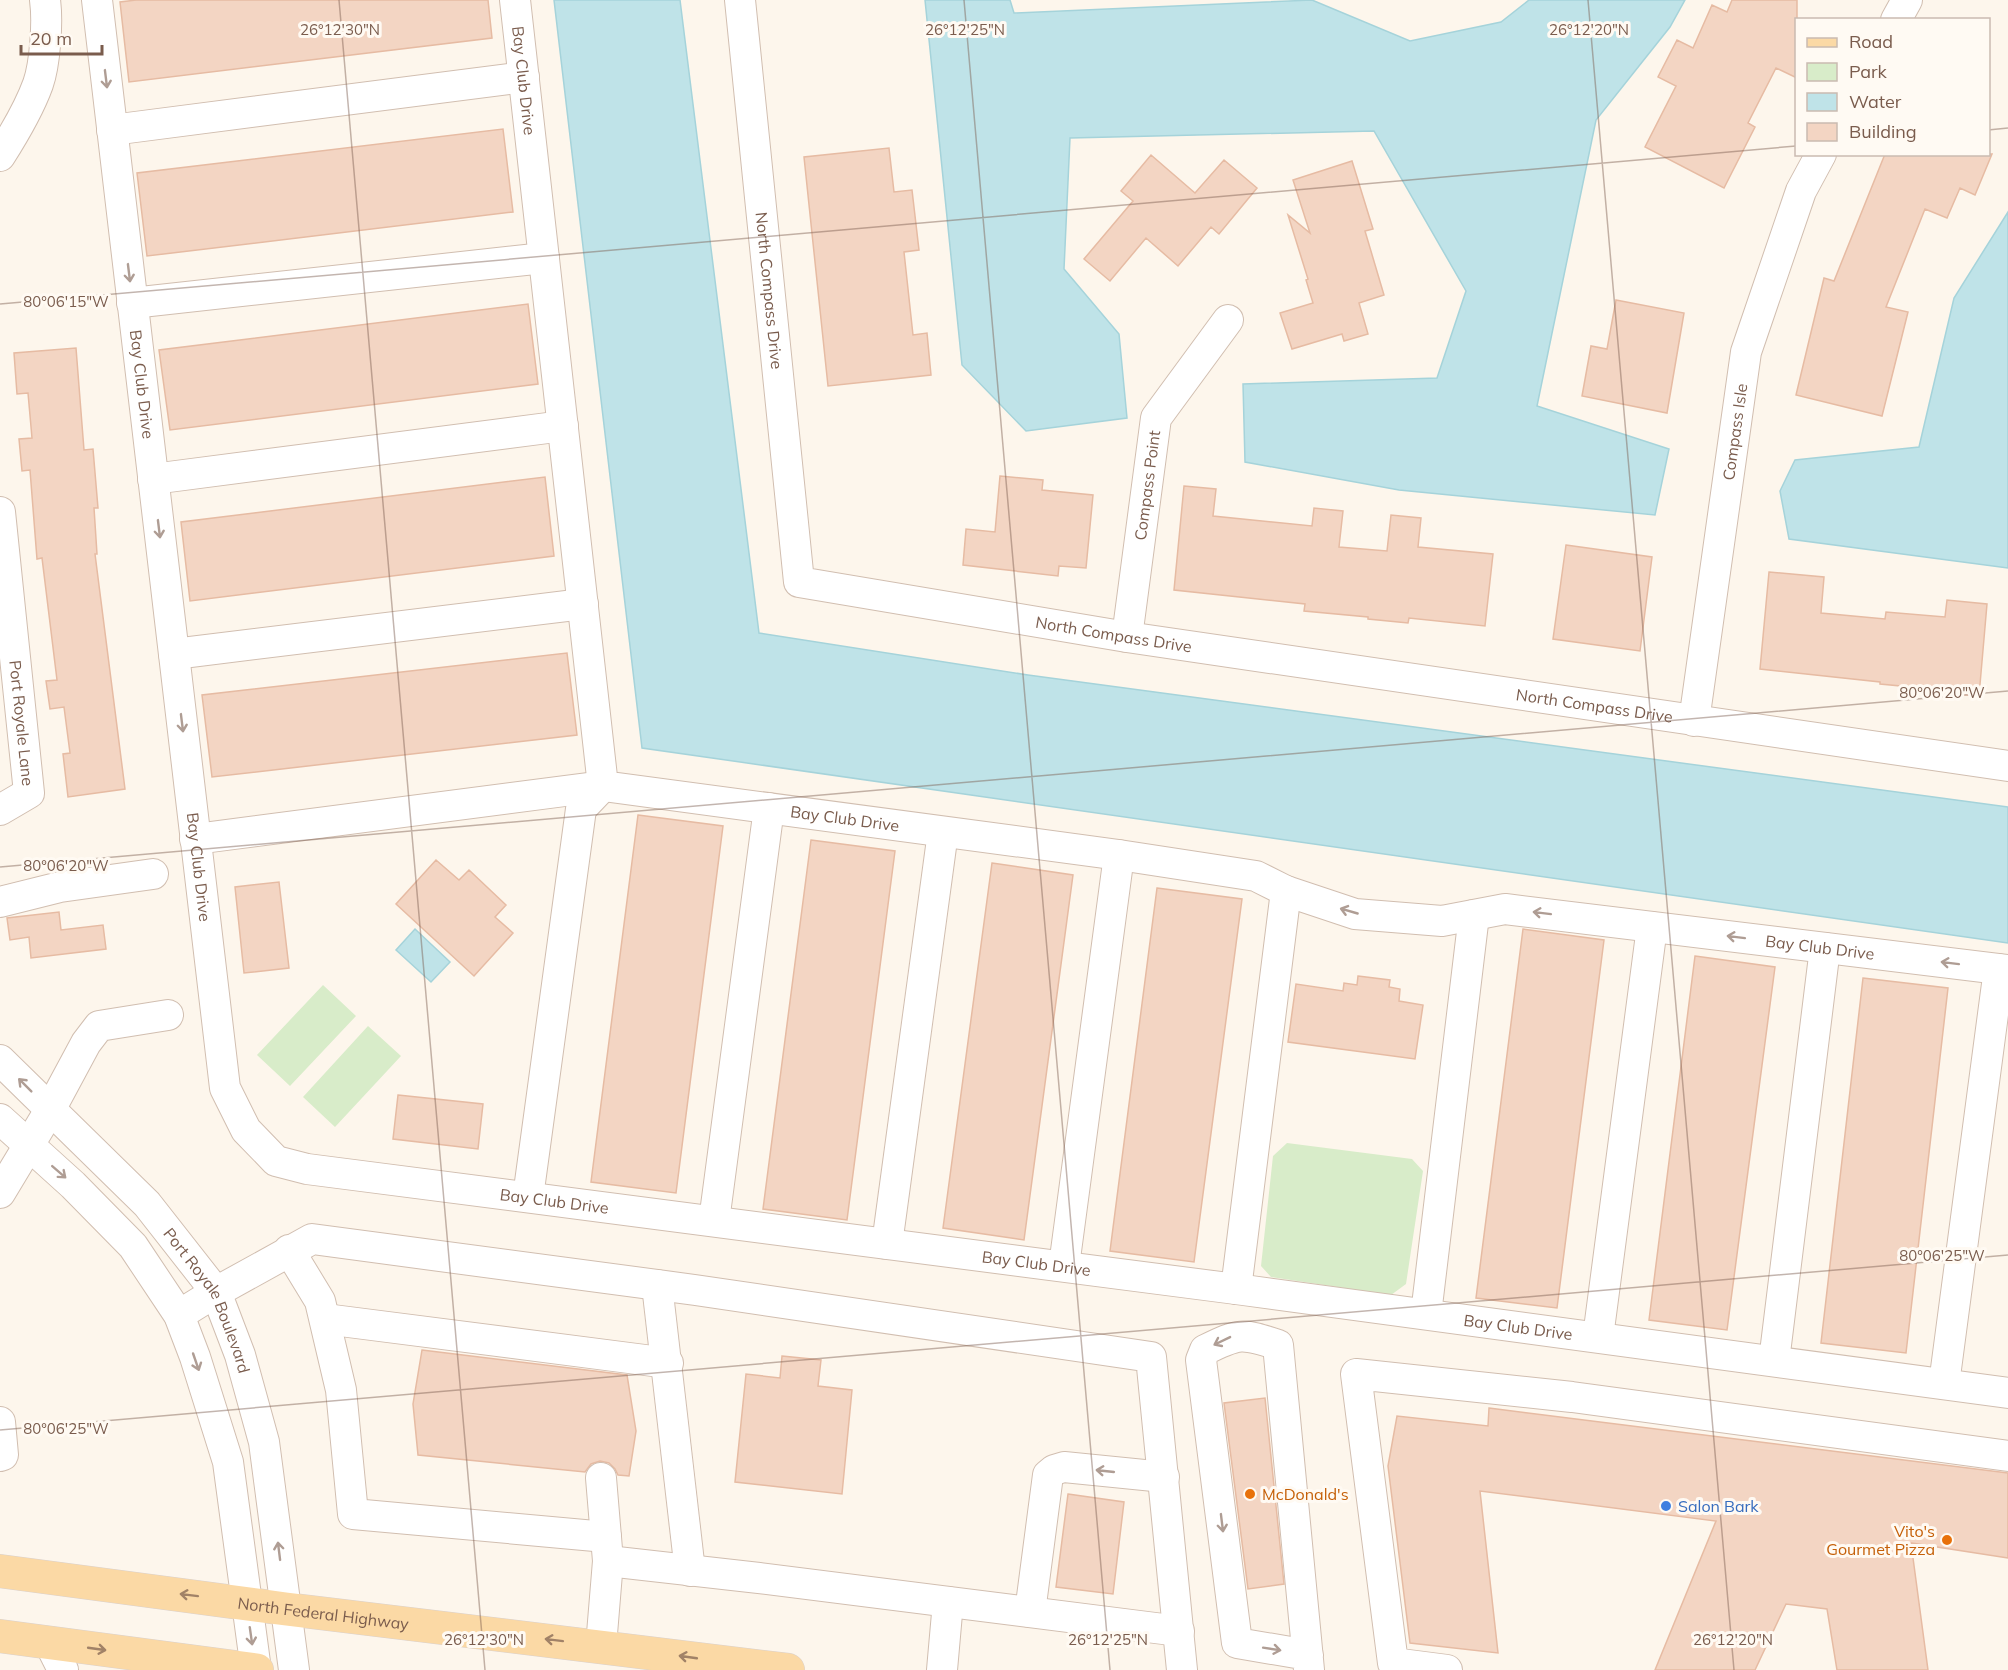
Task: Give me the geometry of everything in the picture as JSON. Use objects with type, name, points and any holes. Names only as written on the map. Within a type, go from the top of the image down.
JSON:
[{"type":"main road","name":"North Federal Highway","points":[[0,1570],[286,1609],[788,1670]]},
{"type":"main road","points":[[0,1636],[56,1656],[256,1670]]},
{"type":"street","points":[[0,156],[38,84],[48,20],[45,0]]},
{"type":"street","name":"Bay Club Drive","points":[[97,0],[225,1088],[246,1130],[276,1161],[307,1169],[1064,1266],[2008,1393]]},
{"type":"street","name":"Bay Club Drive","points":[[515,0],[603,786],[1119,855],[1256,876],[1286,891],[1355,914],[1442,921],[1505,909],[2003,970]]},
{"type":"street","name":"North Compass Drive","points":[[740,0],[799,582],[1127,637],[2008,766]]},
{"type":"street","points":[[1897,18],[1907,0]]},
{"type":"street","points":[[112,130],[524,76]]},
{"type":"street","name":"Compass Isle","points":[[1694,721],[1746,352],[1801,191],[1820,156]]},
{"type":"street","points":[[132,303],[544,258]]},
{"type":"street","name":"Compass Point","points":[[1127,637],[1155,418],[1228,320]]},
{"type":"street","points":[[153,479],[563,426]]},
{"type":"street","name":"Port Royale Lane","points":[[0,512],[29,793],[0,810]]},
{"type":"street","points":[[174,654],[583,604]]},
{"type":"street","points":[[195,839],[603,786]]},
{"type":"street","points":[[528,1197],[581,809],[603,786]]},
{"type":"street","points":[[714,1221],[769,808]]},
{"type":"street","points":[[887,1244],[943,832]]},
{"type":"street","points":[[1064,1266],[1119,855]]},
{"type":"street","points":[[0,902],[60,887],[153,874]]},
{"type":"street","points":[[1236,1289],[1286,891]]},
{"type":"street","points":[[1426,1314],[1474,915]]},
{"type":"street","points":[[1598,1337],[1652,927]]},
{"type":"street","points":[[1774,1361],[1825,948]]},
{"type":"street","points":[[1944,1384],[2003,970]]},
{"type":"street","points":[[0,1193],[51,1110],[86,1043],[99,1026],[168,1015]]},
{"type":"street","name":"Port Royale Boulevard","points":[[0,1060],[147,1204],[216,1292],[240,1355],[264,1442],[294,1670]]},
{"type":"street","name":"Port Royale Boulevard","points":[[0,1119],[73,1185],[133,1246],[179,1316],[195,1357],[228,1462],[256,1670]]},
{"type":"street","points":[[179,1316],[216,1292],[312,1239],[657,1285],[1151,1357],[1182,1670]]},
{"type":"street","points":[[289,1250],[320,1301],[325,1319],[341,1390],[353,1514],[607,1549],[690,1570],[1179,1631]]},
{"type":"street","points":[[657,1285],[668,1363],[690,1570]]},
{"type":"street","points":[[325,1319],[668,1363]]},
{"type":"street","points":[[1248,1335],[1278,1345],[1308,1662],[1237,1643],[1201,1360],[1205,1350],[1233,1336],[1248,1335]]},
{"type":"street","points":[[1430,1669],[1393,1663],[1356,1374],[1572,1397],[2008,1456]]},
{"type":"street","points":[[0,1422],[3,1455],[0,1456]]},
{"type":"street","points":[[1030,1612],[1048,1475],[1064,1467],[1164,1477]]},
{"type":"street","points":[[601,1478],[607,1549],[602,1646]]},
{"type":"street","points":[[942,1670],[948,1602]]},
{"type":"green space","points":[[323,985],[356,1016],[290,1086],[257,1055]]},
{"type":"green space","points":[[368,1026],[401,1056],[335,1127],[303,1097]]},
{"type":"green space","points":[[1287,1143],[1412,1159],[1423,1171],[1406,1284],[1391,1295],[1271,1277],[1261,1266],[1273,1156]]},
{"type":"water","points":[[554,0],[680,0],[759,633],[1028,675],[2008,807],[2008,943],[642,748]]},
{"type":"water","points":[[925,0],[1010,0],[1014,13],[1312,0],[1410,41],[1501,22],[1529,0],[1685,0],[1670,27],[1596,120],[1537,406],[1669,449],[1655,515],[1399,490],[1245,462],[1243,384],[1437,378],[1466,291],[1374,131],[1070,138],[1064,269],[1119,334],[1127,418],[1026,431],[962,365]]},
{"type":"water","points":[[2008,212],[2008,568],[1789,539],[1780,491],[1795,460],[1919,447],[1954,298]]},
{"type":"water","points":[[415,929],[450,962],[431,982],[396,950]]},
{"type":"building","points":[[136,0],[488,0],[492,38],[129,82],[120,2]]},
{"type":"building","points":[[1732,0],[1797,0],[1795,77],[1776,68],[1748,123],[1755,127],[1724,188],[1645,147],[1676,86],[1658,77],[1677,40],[1693,48],[1712,5],[1727,12]]},
{"type":"building","points":[[503,129],[513,212],[147,256],[137,173]]},
{"type":"building","points":[[889,148],[894,192],[912,190],[919,250],[904,252],[913,335],[927,333],[931,375],[828,386],[804,157]]},
{"type":"building","points":[[1992,154],[1975,195],[1960,188],[1947,218],[1925,209],[1886,307],[1908,312],[1882,416],[1796,395],[1824,278],[1834,281],[1884,156],[1990,156]]},
{"type":"building","points":[[1151,155],[1195,193],[1224,160],[1257,188],[1219,234],[1211,227],[1178,266],[1146,238],[1110,281],[1084,259],[1133,201],[1121,191]]},
{"type":"building","points":[[1352,161],[1373,229],[1365,231],[1384,295],[1359,303],[1368,334],[1344,341],[1342,334],[1292,349],[1280,313],[1313,303],[1288,215],[1310,233],[1293,180]]},
{"type":"building","points":[[1616,300],[1684,313],[1667,413],[1582,396],[1591,346],[1607,349]]},
{"type":"building","points":[[528,304],[538,384],[170,430],[159,350]]},
{"type":"building","points":[[76,348],[84,450],[93,449],[98,508],[94,508],[97,554],[95,554],[125,789],[68,797],[63,754],[70,753],[64,707],[50,709],[46,681],[57,680],[42,558],[37,559],[30,470],[22,471],[19,439],[32,438],[28,393],[17,394],[14,353]]},
{"type":"building","points":[[1000,476],[1043,480],[1042,490],[1093,495],[1086,568],[1059,566],[1058,576],[963,565],[966,529],[995,532]]},
{"type":"building","points":[[545,477],[554,556],[190,601],[181,522]]},
{"type":"building","points":[[1184,486],[1216,489],[1213,516],[1312,526],[1314,508],[1343,511],[1339,547],[1387,551],[1391,515],[1421,518],[1418,547],[1493,554],[1485,626],[1409,618],[1408,623],[1368,619],[1368,617],[1304,611],[1305,604],[1174,590]]},
{"type":"building","points":[[1566,545],[1652,557],[1640,651],[1553,639]]},
{"type":"building","points":[[1769,572],[1824,577],[1821,613],[1885,619],[1886,612],[1945,617],[1947,600],[1987,604],[1979,696],[1760,669]]},
{"type":"building","points":[[567,653],[577,735],[212,777],[202,695]]},
{"type":"building","points":[[638,815],[723,826],[676,1193],[591,1182]]},
{"type":"building","points":[[811,840],[895,851],[847,1220],[763,1209]]},
{"type":"building","points":[[436,860],[459,880],[469,870],[506,905],[495,917],[513,933],[474,976],[396,904]]},
{"type":"building","points":[[992,863],[1073,875],[1024,1240],[943,1228]]},
{"type":"building","points":[[279,882],[289,968],[244,973],[235,887]]},
{"type":"building","points":[[1157,888],[1242,899],[1194,1262],[1110,1251]]},
{"type":"building","points":[[59,912],[61,930],[103,925],[106,949],[31,958],[29,937],[10,940],[7,918]]},
{"type":"building","points":[[1523,929],[1604,940],[1557,1308],[1476,1298]]},
{"type":"building","points":[[1695,956],[1775,967],[1727,1330],[1649,1320]]},
{"type":"building","points":[[1358,976],[1390,980],[1389,987],[1400,989],[1399,1001],[1423,1005],[1415,1059],[1288,1042],[1296,984],[1343,991],[1344,983],[1357,985]]},
{"type":"building","points":[[1863,978],[1948,988],[1906,1353],[1821,1343]]},
{"type":"building","points":[[398,1095],[483,1104],[478,1149],[393,1139]]},
{"type":"building","points":[[422,1350],[627,1375],[636,1431],[629,1476],[618,1475],[609,1463],[600,1461],[591,1464],[585,1472],[418,1455],[413,1404]]},
{"type":"building","points":[[782,1356],[821,1360],[818,1386],[852,1390],[842,1494],[735,1482],[746,1374],[780,1378]]},
{"type":"building","name":"McDonald's","points":[[1265,1398],[1284,1584],[1248,1589],[1224,1403]]},
{"type":"building","points":[[1489,1408],[2008,1473],[2008,1558],[1911,1543],[1928,1670],[1837,1670],[1827,1609],[1786,1604],[1755,1670],[1655,1670],[1716,1521],[1480,1491],[1498,1653],[1410,1643],[1388,1466],[1397,1416],[1488,1426]]},
{"type":"building","points":[[1068,1494],[1124,1502],[1113,1594],[1056,1587]]},
{"type":"place","name":"McDonald's","points":[[1250,1494]]},
{"type":"place","name":"Salon Bark","points":[[1666,1506]]},
{"type":"place","name":"Vito's Gourmet Pizza","points":[[1947,1540]]}]
